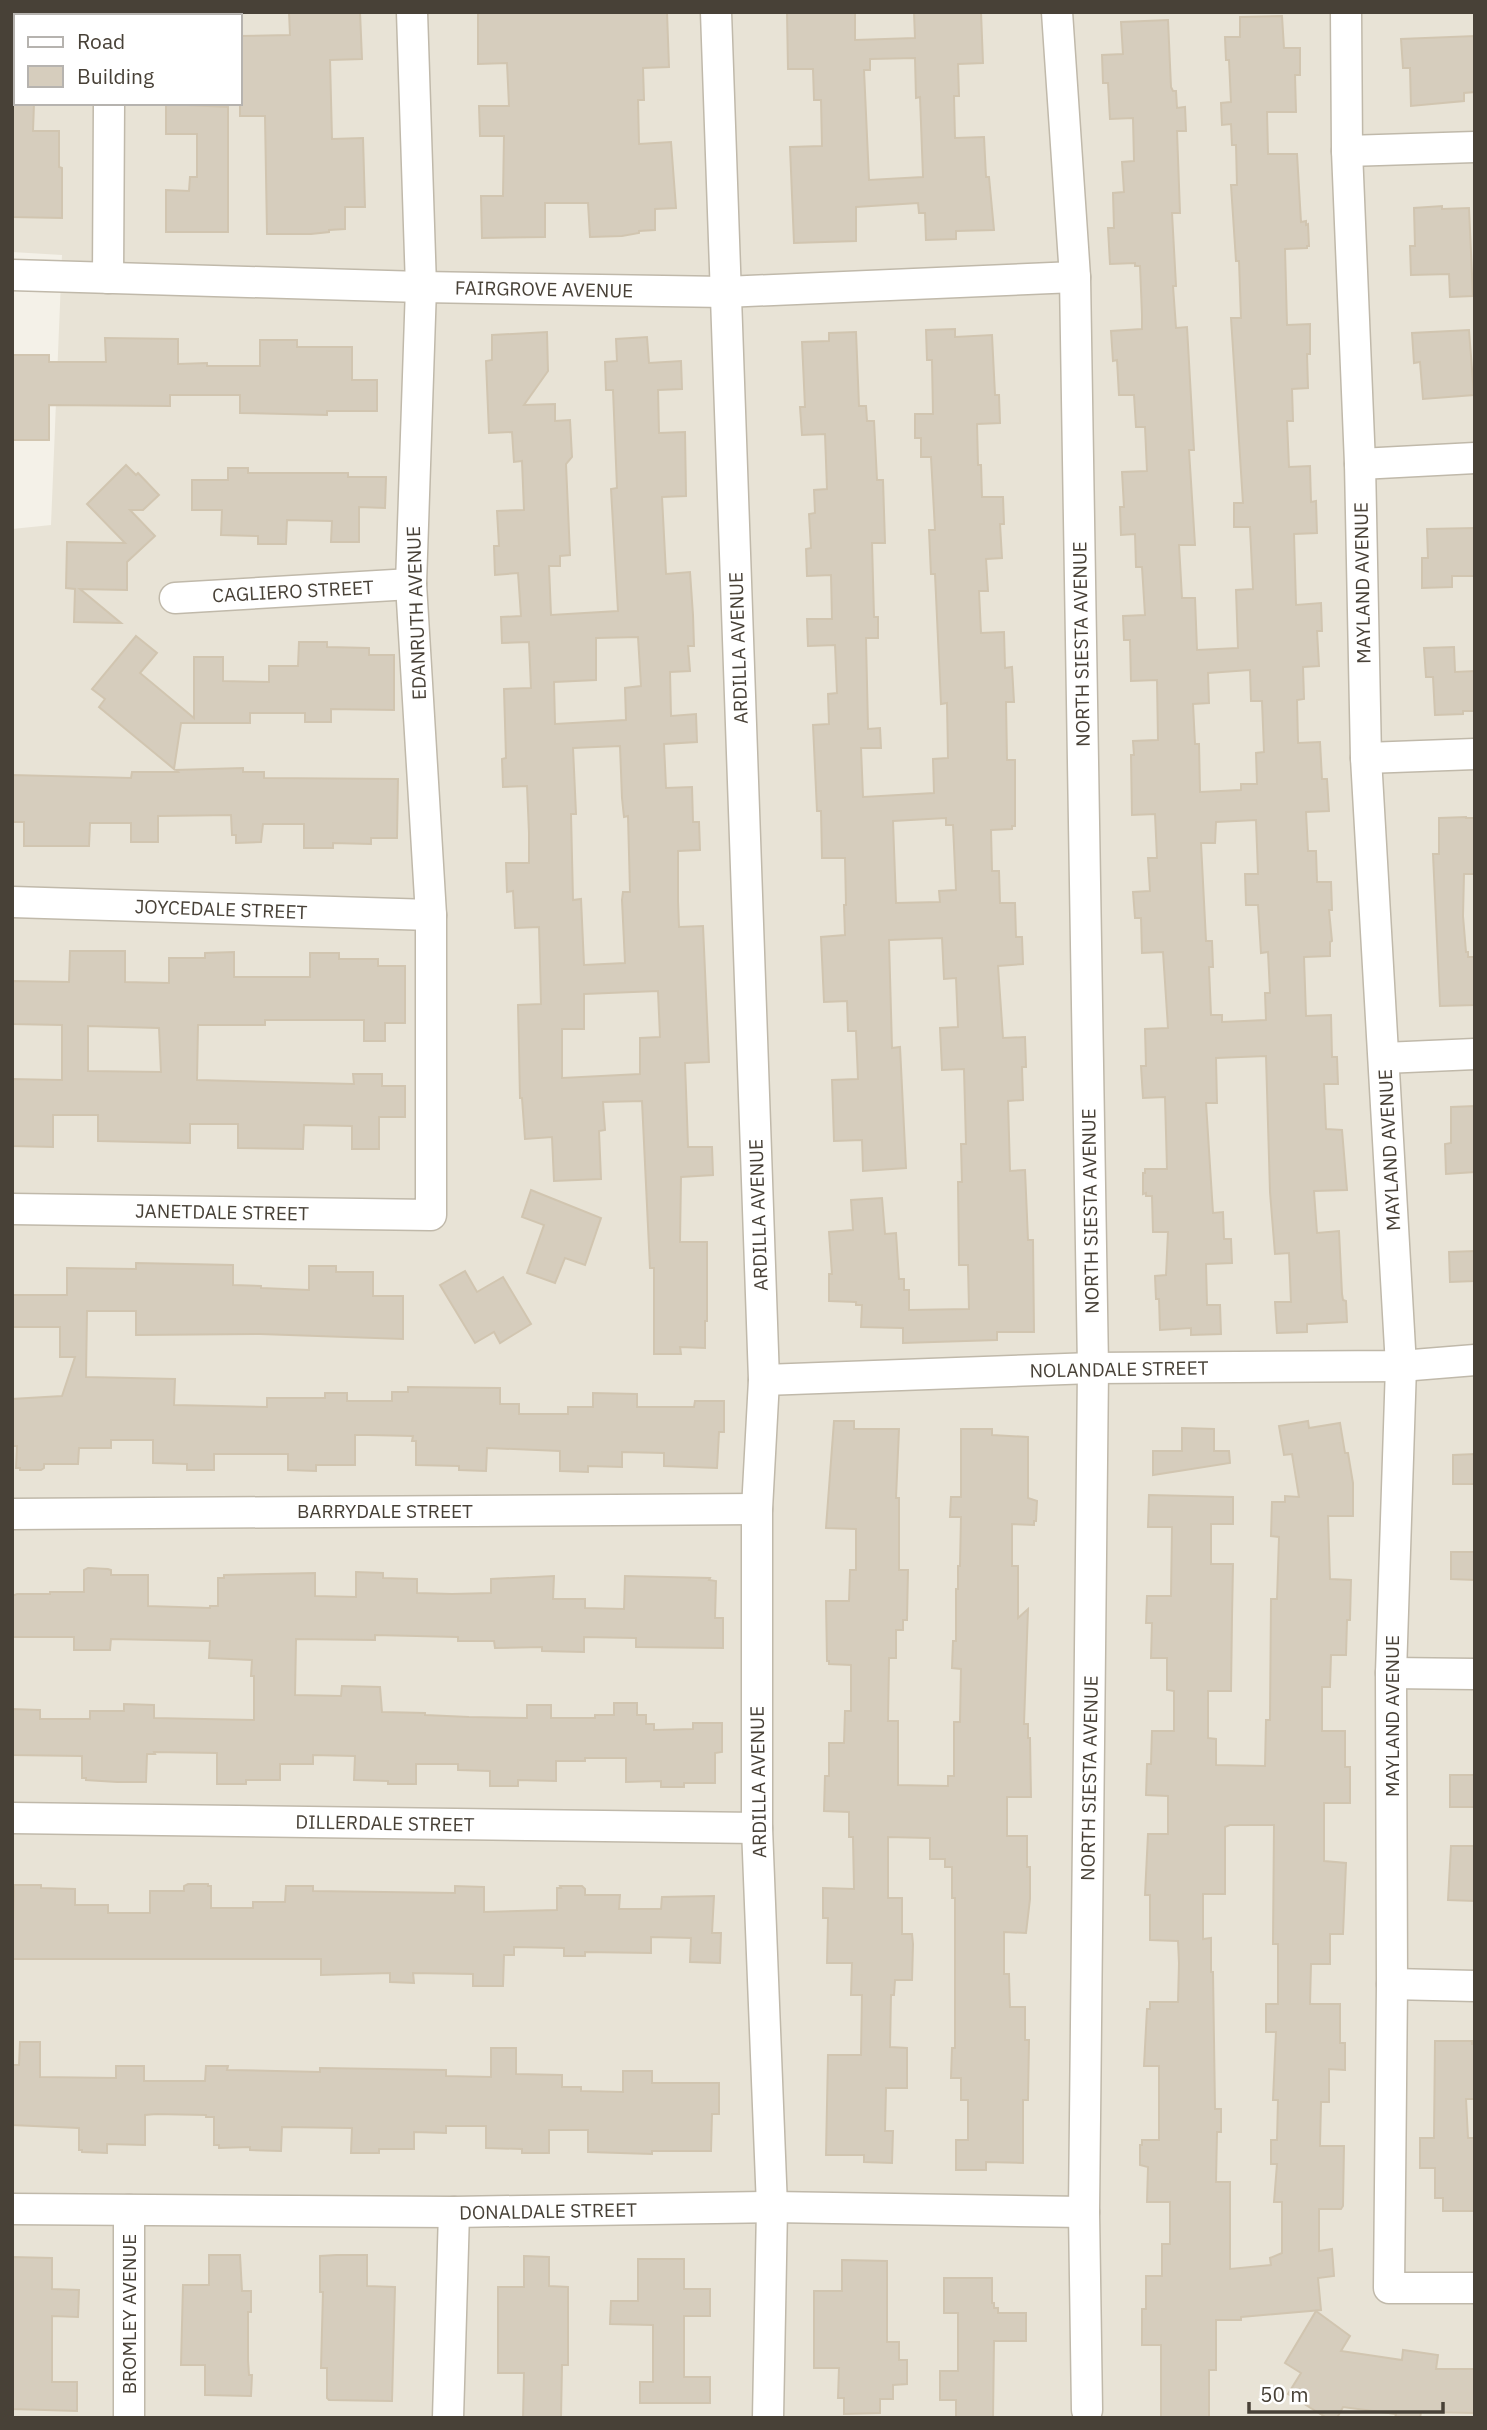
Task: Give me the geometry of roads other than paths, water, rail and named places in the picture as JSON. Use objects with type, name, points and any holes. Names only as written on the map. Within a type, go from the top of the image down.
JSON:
[{"type":"street","name":"EDANRUTH AVENUE","points":[[412,12],[421,287],[411,584],[431,915],[431,1215]]},
{"type":"street","name":"ARDILLA AVENUE","points":[[716,12],[764,1381],[757,1509],[757,1828],[772,2207],[768,2418]]},
{"type":"street","name":"NORTH SIESTA AVENUE","points":[[1057,12],[1075,277],[1093,1368],[1084,2212],[1087,2410]]},
{"type":"street","name":"MAYLAND AVENUE","points":[[1346,12],[1346,151],[1360,464],[1366,758],[1401,1366],[1391,1673],[1389,2288],[1475,2288]]},
{"type":"street","points":[[108,278],[109,105]]},
{"type":"street","points":[[1346,151],[1475,148]]},
{"type":"street","name":"FAIRGROVE AVENUE","points":[[12,275],[421,287],[725,292],[1075,277]]},
{"type":"street","points":[[1360,464],[1475,458]]},
{"type":"street","name":"CAGLIERO STREET","points":[[175,598],[411,584]]},
{"type":"street","points":[[1366,758],[1475,754]]},
{"type":"street","name":"JOYCEDALE STREET","points":[[12,902],[431,915]]},
{"type":"street","points":[[1384,1058],[1475,1054]]},
{"type":"street","name":"JANETDALE STREET","points":[[12,1209],[431,1215]]},
{"type":"street","name":"NOLANDALE STREET","points":[[764,1381],[1093,1368],[1401,1366],[1475,1360]]},
{"type":"street","name":"BARRYDALE STREET","points":[[12,1514],[757,1509]]},
{"type":"street","points":[[1391,1673],[1475,1674]]},
{"type":"street","name":"DILLERDALE STREET","points":[[12,1818],[757,1828]]},
{"type":"street","points":[[1392,1984],[1475,1986]]},
{"type":"street","name":"DONALDALE STREET","points":[[12,2209],[454,2213],[772,2207],[1084,2212]]},
{"type":"street","name":"BROMLEY AVENUE","points":[[128,2210],[128,2418]]},
{"type":"street","points":[[448,2418],[454,2213]]}]
